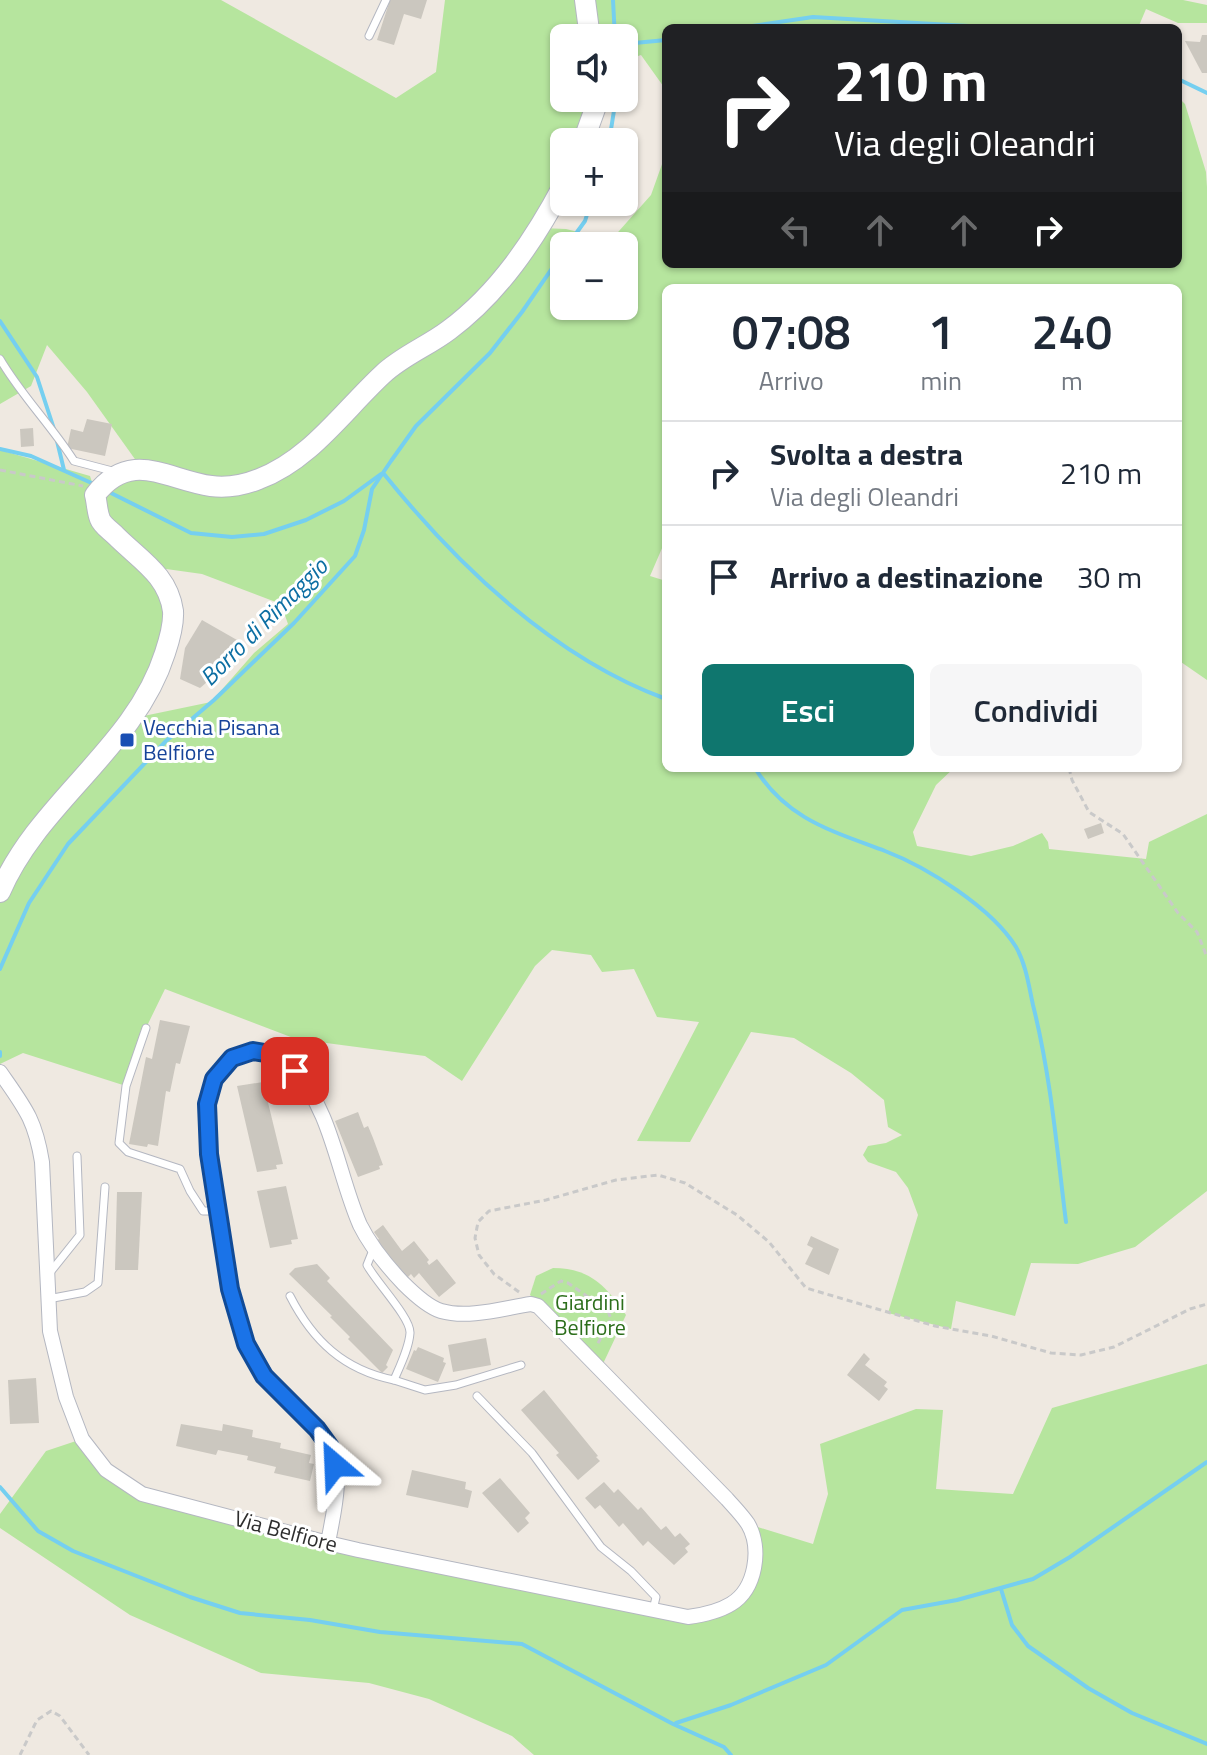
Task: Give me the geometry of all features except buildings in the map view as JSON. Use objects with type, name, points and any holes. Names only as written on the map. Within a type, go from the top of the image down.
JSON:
[{"type":"main road","points":[[585,0],[588,24]]},
{"type":"main road","points":[[0,892],[30,841],[141,707],[160,670],[168,642],[173,615],[168,590],[151,567],[100,520],[95,495],[118,473],[142,469],[211,486],[235,486],[260,479],[288,464],[334,425],[386,371],[448,331],[479,304],[502,280],[541,228],[550,211]]},
{"type":"street","points":[[328,1543],[336,1495],[335,1465],[330,1447],[317,1429],[264,1376],[246,1344],[230,1289],[209,1154],[207,1104],[214,1079],[232,1058],[253,1051],[277,1055],[295,1071],[316,1102],[360,1225],[381,1260],[409,1290],[440,1311],[463,1314],[531,1304]]},
{"type":"street","name":"Via Belfiore","points":[[0,1072],[31,1116],[38,1136],[50,1331],[66,1397],[82,1439],[106,1470],[142,1494],[328,1543],[688,1617],[734,1603],[747,1584],[755,1564],[755,1542],[748,1524],[549,1315],[531,1304]]},
{"type":"lane","points":[[369,36],[386,0]]},
{"type":"lane","points":[[0,359],[74,461],[118,473]]},
{"type":"lane","points":[[146,1028],[126,1086],[119,1143],[128,1152],[180,1169],[203,1211],[218,1212]]},
{"type":"lane","points":[[47,1277],[80,1235],[77,1156]]},
{"type":"lane","points":[[48,1299],[85,1292],[98,1283],[105,1187]]},
{"type":"lane","points":[[374,1248],[367,1265],[377,1283],[409,1321],[410,1334],[394,1380]]},
{"type":"lane","points":[[290,1296],[304,1323],[345,1362],[371,1376],[425,1390],[456,1385],[521,1365]]},
{"type":"lane","points":[[477,1396],[532,1453],[601,1547],[631,1571],[656,1597],[653,1610]]},
{"type":"path","points":[[0,470],[100,489]]},
{"type":"path","points":[[1071,772],[1089,812],[1123,834],[1178,913],[1197,932],[1207,957]]},
{"type":"path","points":[[590,1357],[611,1319],[608,1311],[561,1281],[531,1304],[516,1288],[494,1274],[479,1255],[475,1238],[478,1222],[489,1211],[546,1200],[616,1180],[658,1175],[685,1183],[737,1215],[769,1242],[806,1288],[935,1326],[991,1336],[1051,1353],[1081,1355],[1114,1347],[1190,1309],[1207,1304]]},
{"type":"path","points":[[20,1755],[37,1720],[51,1711],[60,1716],[89,1755]]},
{"type":"green space","points":[[0,0],[221,0],[396,98],[436,72],[445,0],[1183,0],[1207,5],[1207,23],[1178,23],[1146,9],[1140,24],[662,24],[662,84],[641,55],[638,56],[638,24],[550,24],[550,112],[592,112],[587,128],[550,128],[550,211],[541,228],[578,232],[550,232],[550,320],[638,320],[638,232],[618,232],[632,216],[638,216],[638,210],[651,195],[662,164],[662,268],[1182,268],[1182,101],[1185,104],[1206,172],[1207,187],[1207,680],[1182,663],[1182,284],[662,284],[662,548],[650,576],[662,580],[662,772],[950,772],[936,785],[913,832],[917,846],[971,856],[1013,846],[1042,833],[1049,849],[1146,859],[1149,842],[1207,814],[1207,1191],[1135,1247],[1078,1264],[1031,1263],[1015,1316],[956,1301],[951,1329],[888,1313],[918,1215],[908,1188],[896,1172],[868,1162],[863,1155],[868,1146],[886,1143],[902,1135],[888,1127],[884,1100],[851,1073],[794,1038],[751,1032],[690,1142],[637,1141],[699,1022],[657,1017],[634,969],[602,972],[591,955],[552,950],[535,966],[462,1081],[425,1056],[296,1039],[165,989],[146,1028],[126,1086],[23,1053],[0,1064],[0,450],[90,476],[96,494],[142,469],[87,392],[47,345],[31,386],[0,404]],"holes":[[[152,567],[202,574],[281,604],[288,624],[254,653],[211,702],[134,718],[173,615]]]},
{"type":"green space","name":"Giardini Belfiore","points":[[553,1268],[587,1275],[604,1287],[626,1315],[601,1368],[530,1295],[536,1276]]},
{"type":"green space","points":[[1207,1364],[1207,1755],[534,1755],[512,1736],[429,1699],[369,1683],[261,1673],[130,1615],[0,1528],[0,1514],[46,1451],[82,1439],[142,1494],[328,1543],[688,1617],[733,1603],[755,1564],[748,1524],[813,1544],[828,1494],[820,1444],[916,1409],[943,1410],[936,1489],[1013,1494],[1052,1408]]},
{"type":"waterway","name":"Borro di Rimaggio","points":[[613,0],[614,24]]},
{"type":"waterway","points":[[766,24],[813,17],[934,24]]},
{"type":"waterway","points":[[638,43],[662,40]]},
{"type":"waterway","points":[[1182,81],[1207,93]]},
{"type":"waterway","name":"Borro di Rimaggio","points":[[611,128],[614,112]]},
{"type":"waterway","name":"Borro di Rimaggio","points":[[577,232],[587,216]]},
{"type":"waterway","name":"Borro di Rimaggio","points":[[0,969],[29,903],[68,844],[166,741],[294,623],[355,556],[372,489],[391,461],[416,426],[490,353],[550,271]]},
{"type":"waterway","points":[[0,321],[37,377],[54,429]]},
{"type":"waterway","points":[[57,441],[64,470]]},
{"type":"waterway","points":[[0,449],[31,456],[96,485]]},
{"type":"waterway","points":[[107,491],[191,533],[232,537],[264,534],[306,520],[344,501],[381,474]]},
{"type":"waterway","points":[[384,474],[443,542],[510,605],[585,659],[662,697]]},
{"type":"waterway","points":[[758,772],[781,800],[812,821],[902,858],[957,890],[991,918],[1016,947],[1027,976],[1044,1059],[1066,1222]]},
{"type":"waterway","points":[[676,1723],[731,1705],[826,1665],[902,1610],[957,1600],[1033,1579],[1207,1462]]},
{"type":"waterway","points":[[0,1487],[38,1531],[73,1551],[190,1597],[240,1613],[310,1620],[380,1632],[522,1644],[673,1724],[724,1747],[731,1755]]},
{"type":"waterway","points":[[1001,1589],[1012,1625],[1028,1646],[1088,1688],[1132,1713],[1207,1744]]},
{"type":"place","name":"Vecchia Pisana Belfiore","points":[[127,740]]},
{"type":"route","points":[[295,1071],[277,1055],[253,1051],[232,1058],[214,1079],[207,1104],[209,1154],[230,1289],[246,1344],[264,1376],[317,1429],[330,1447],[335,1465]]}]
